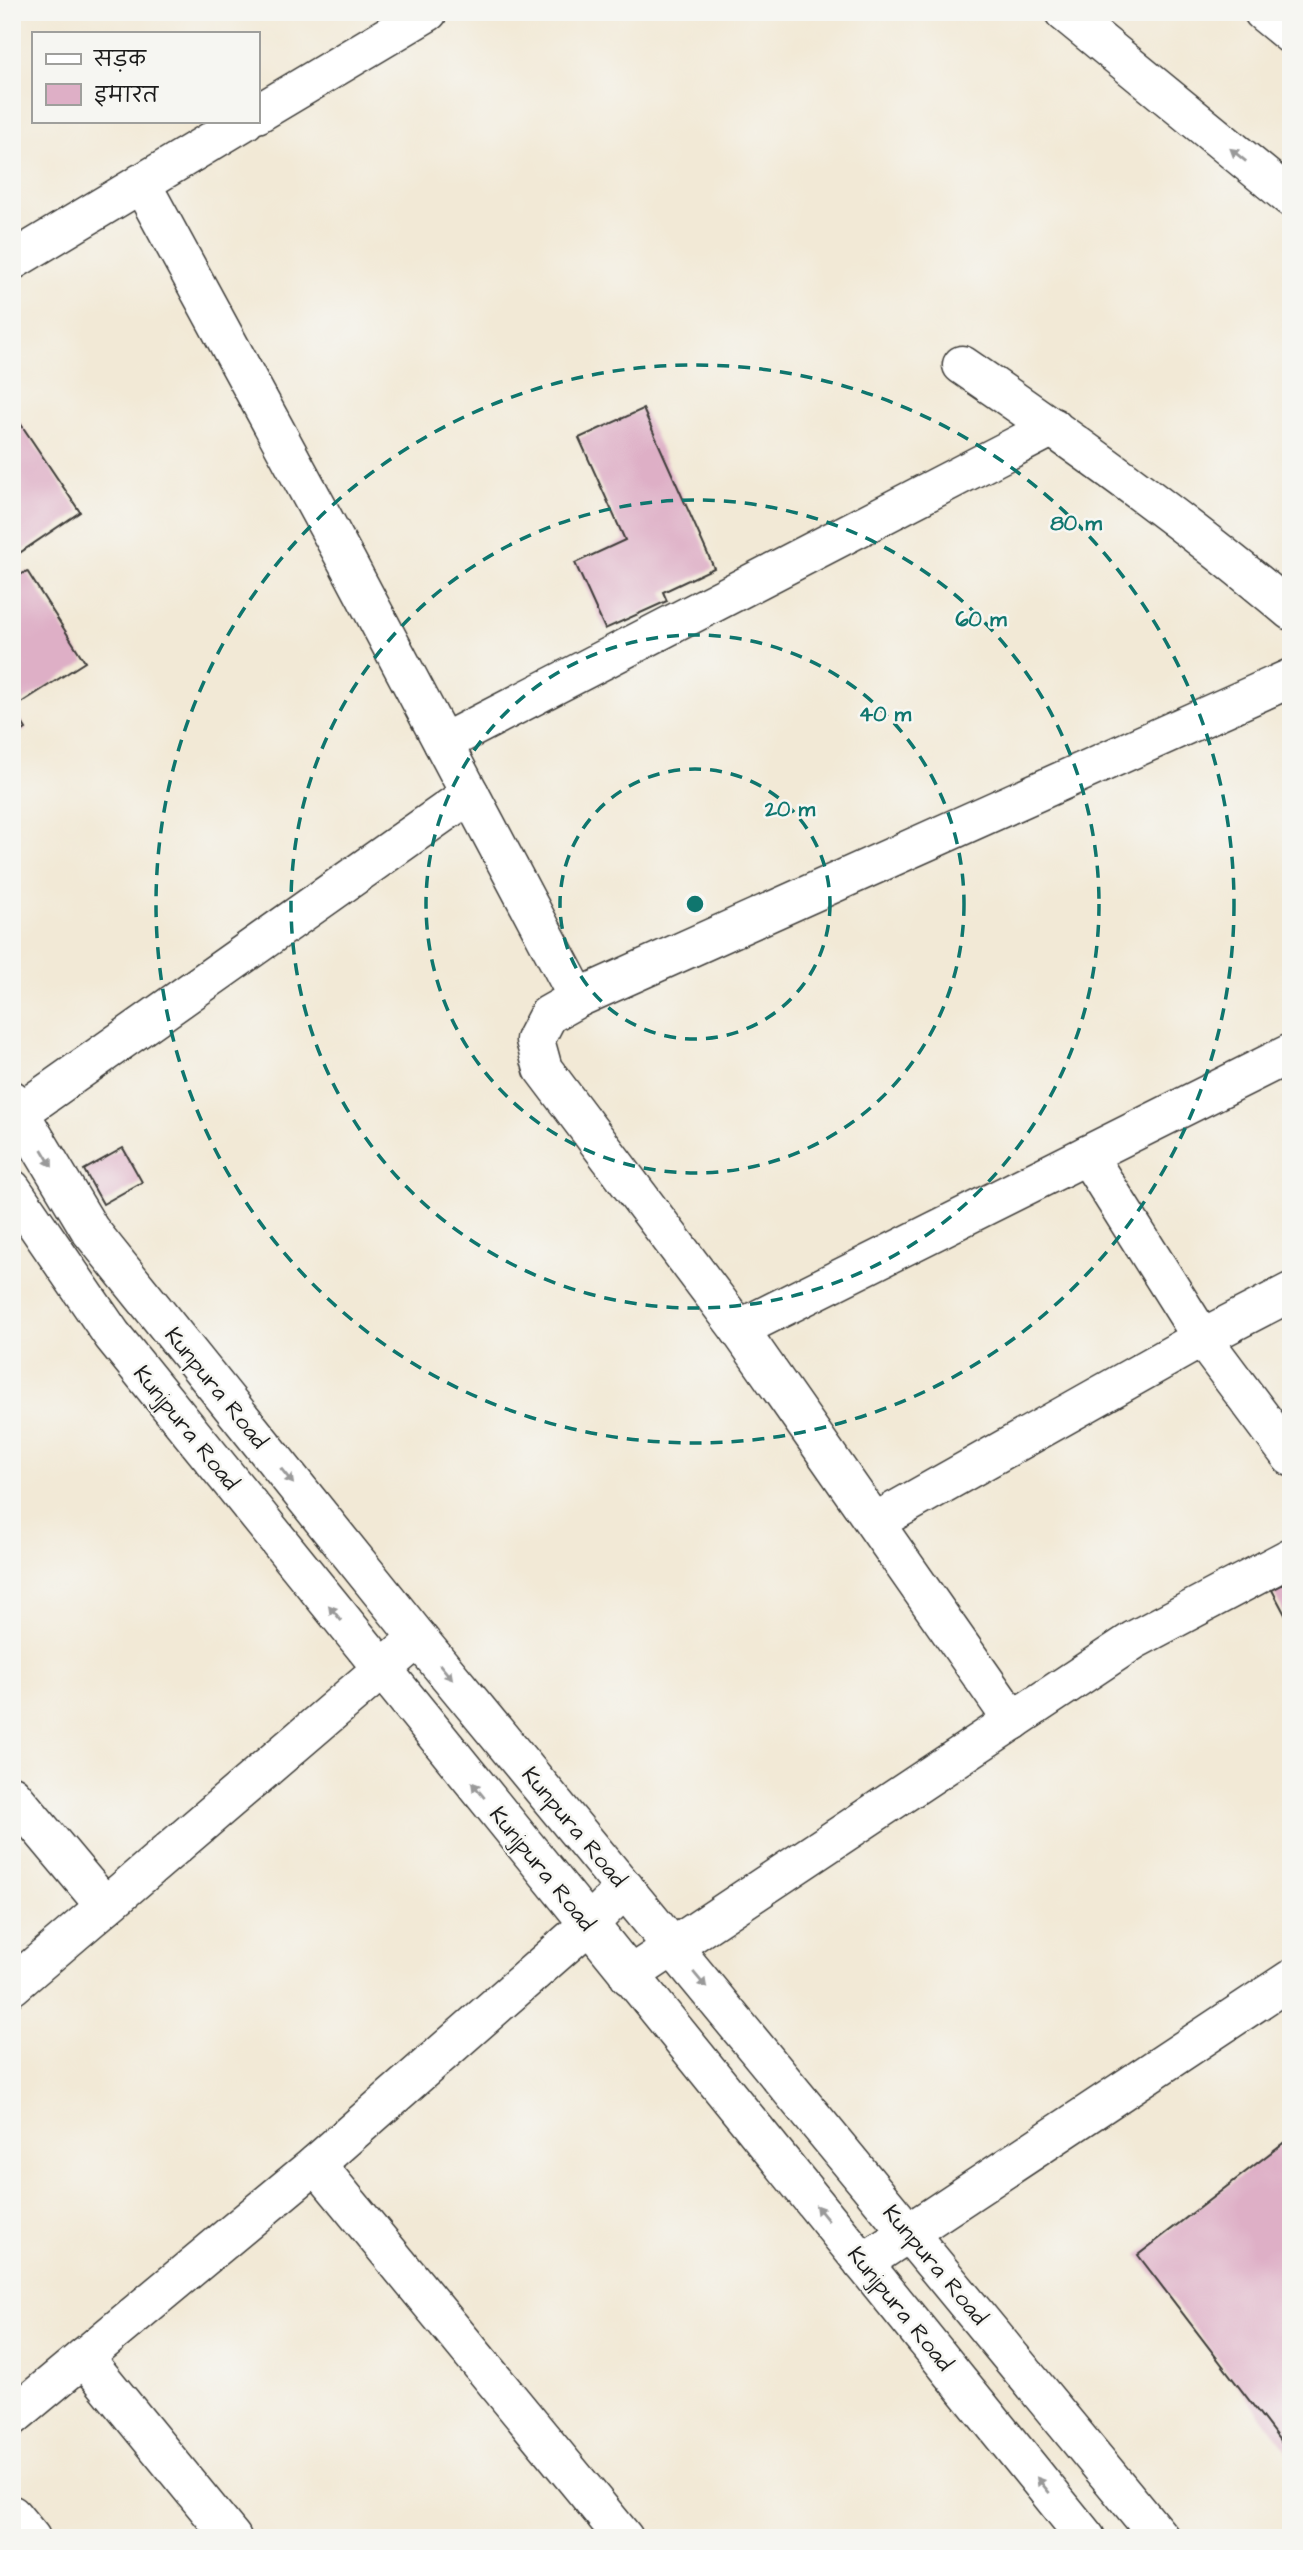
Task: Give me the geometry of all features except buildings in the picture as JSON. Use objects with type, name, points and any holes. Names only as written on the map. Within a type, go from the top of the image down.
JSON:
[{"type":"street","points":[[259,113],[428,12]]},
{"type":"street","points":[[1064,12],[1291,198]]},
{"type":"street","points":[[1263,12],[1291,35]]},
{"type":"street","points":[[12,261],[243,122]]},
{"type":"street","points":[[141,183],[578,998]]},
{"type":"street","points":[[961,365],[1053,427],[1226,556],[1291,611]]},
{"type":"street","points":[[443,743],[1053,427]]},
{"type":"street","points":[[1013,1721],[739,1329],[543,1069],[535,1040],[548,1015],[578,998],[1291,678]]},
{"type":"street","points":[[15,1110],[470,794]]},
{"type":"street","points":[[739,1329],[1291,1053]]},
{"type":"street","name":"Kunpura Road","points":[[15,1110],[90,1230],[418,1638],[1160,2538]]},
{"type":"street","points":[[1087,1155],[1202,1338],[1291,1457]]},
{"type":"street","name":"Kunjpura Road","points":[[12,1189],[112,1335],[1086,2538]]},
{"type":"street","points":[[875,1522],[1202,1338],[1291,1293]]},
{"type":"street","points":[[629,1976],[1134,1640],[1291,1556]]},
{"type":"street","points":[[12,1986],[418,1638]]},
{"type":"street","points":[[12,1795],[105,1906]]},
{"type":"street","points":[[12,2417],[316,2164],[588,1925],[625,1888]]},
{"type":"street","points":[[863,2263],[1291,1979]]},
{"type":"street","points":[[316,2164],[624,2538]]},
{"type":"street","points":[[84,2357],[232,2538]]},
{"type":"street","points":[[12,2515],[31,2538]]}]
